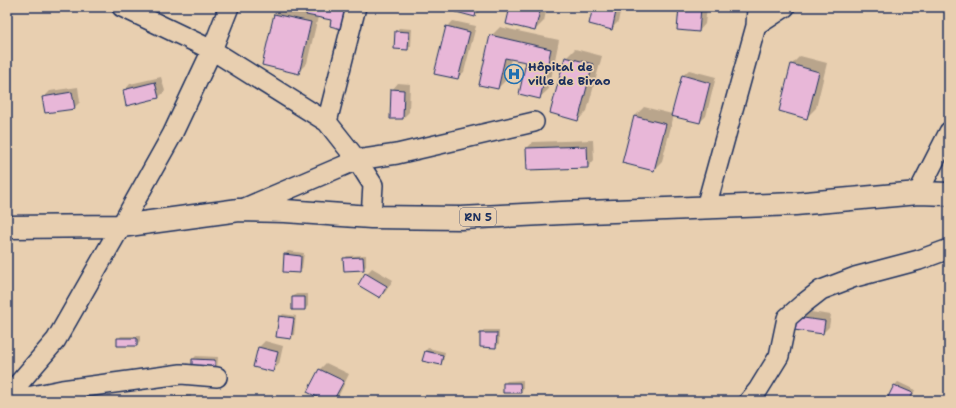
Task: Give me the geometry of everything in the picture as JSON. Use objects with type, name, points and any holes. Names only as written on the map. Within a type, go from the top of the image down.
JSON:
[{"type":"main road","name":"RN 5","points":[[7,227],[121,226],[239,210],[285,211],[370,217],[461,218],[795,204],[918,193],[949,194]]},
{"type":"street","points":[[122,7],[212,50],[327,122],[357,160],[373,185],[370,217]]},
{"type":"street","points":[[7,397],[56,340],[172,135],[212,50],[230,7]]},
{"type":"street","points":[[327,122],[356,7]]},
{"type":"street","points":[[706,207],[756,26],[757,7]]},
{"type":"street","points":[[756,26],[785,7]]},
{"type":"street","points":[[239,210],[357,160],[397,154],[534,122]]},
{"type":"street","points":[[918,193],[949,132]]},
{"type":"street","points":[[749,401],[758,390],[779,356],[787,318],[821,290],[855,277],[919,260],[949,248]]},
{"type":"street","points":[[7,401],[62,390],[181,374],[217,377]]},
{"type":"building","points":[[307,7],[349,7],[346,23],[342,23],[341,29],[330,26],[331,20],[306,15]]},
{"type":"building","points":[[441,7],[477,7],[475,17]]},
{"type":"building","points":[[510,7],[541,7],[535,31],[506,24]]},
{"type":"building","points":[[593,7],[617,7],[612,30],[589,24]]},
{"type":"building","points":[[679,7],[701,7],[699,32],[677,30]]},
{"type":"building","points":[[274,14],[311,22],[299,74],[262,65]]},
{"type":"building","points":[[446,26],[470,32],[458,79],[434,74]]},
{"type":"building","points":[[395,31],[409,32],[408,50],[394,49]]},
{"type":"building","points":[[490,35],[551,49],[540,99],[519,94],[526,62],[505,58],[498,89],[479,85]]},
{"type":"building","points":[[565,57],[593,64],[578,121],[550,113]]},
{"type":"building","points":[[791,64],[819,72],[807,119],[779,111]]},
{"type":"building","points":[[682,75],[710,83],[700,123],[671,116]]},
{"type":"building","points":[[155,82],[159,98],[126,106],[123,90]]},
{"type":"building","points":[[391,89],[404,90],[403,119],[390,119]]},
{"type":"building","points":[[72,92],[75,109],[45,113],[42,97]]},
{"type":"building","points":[[634,116],[666,124],[654,171],[622,163]]},
{"type":"building","points":[[587,146],[588,168],[527,170],[526,148]]},
{"type":"building","points":[[284,254],[301,256],[300,273],[283,272]]},
{"type":"building","points":[[363,257],[364,270],[344,271],[343,258]]},
{"type":"building","points":[[365,273],[387,286],[380,298],[358,285]]},
{"type":"building","points":[[292,297],[305,297],[305,310],[292,310]]},
{"type":"building","points":[[279,316],[294,318],[291,339],[276,337]]},
{"type":"building","points":[[796,317],[825,321],[823,334],[794,330]]},
{"type":"building","points":[[480,333],[497,333],[496,348],[480,347]]},
{"type":"building","points":[[117,338],[137,338],[137,346],[117,346]]},
{"type":"building","points":[[258,347],[278,352],[273,372],[253,367]]},
{"type":"building","points":[[425,351],[443,355],[441,365],[422,361]]},
{"type":"building","points":[[192,359],[215,360],[215,375],[192,373]]},
{"type":"building","points":[[319,369],[344,381],[333,401],[325,401],[307,392]]},
{"type":"building","points":[[503,383],[520,383],[521,393],[503,393]]},
{"type":"building","points":[[894,385],[913,393],[909,401],[890,401],[887,399]]},
{"type":"building","points":[[171,398],[188,398],[189,401],[171,401]]},
{"type":"place","name":"Hôpital de ville de Birao","points":[[514,74]]}]
